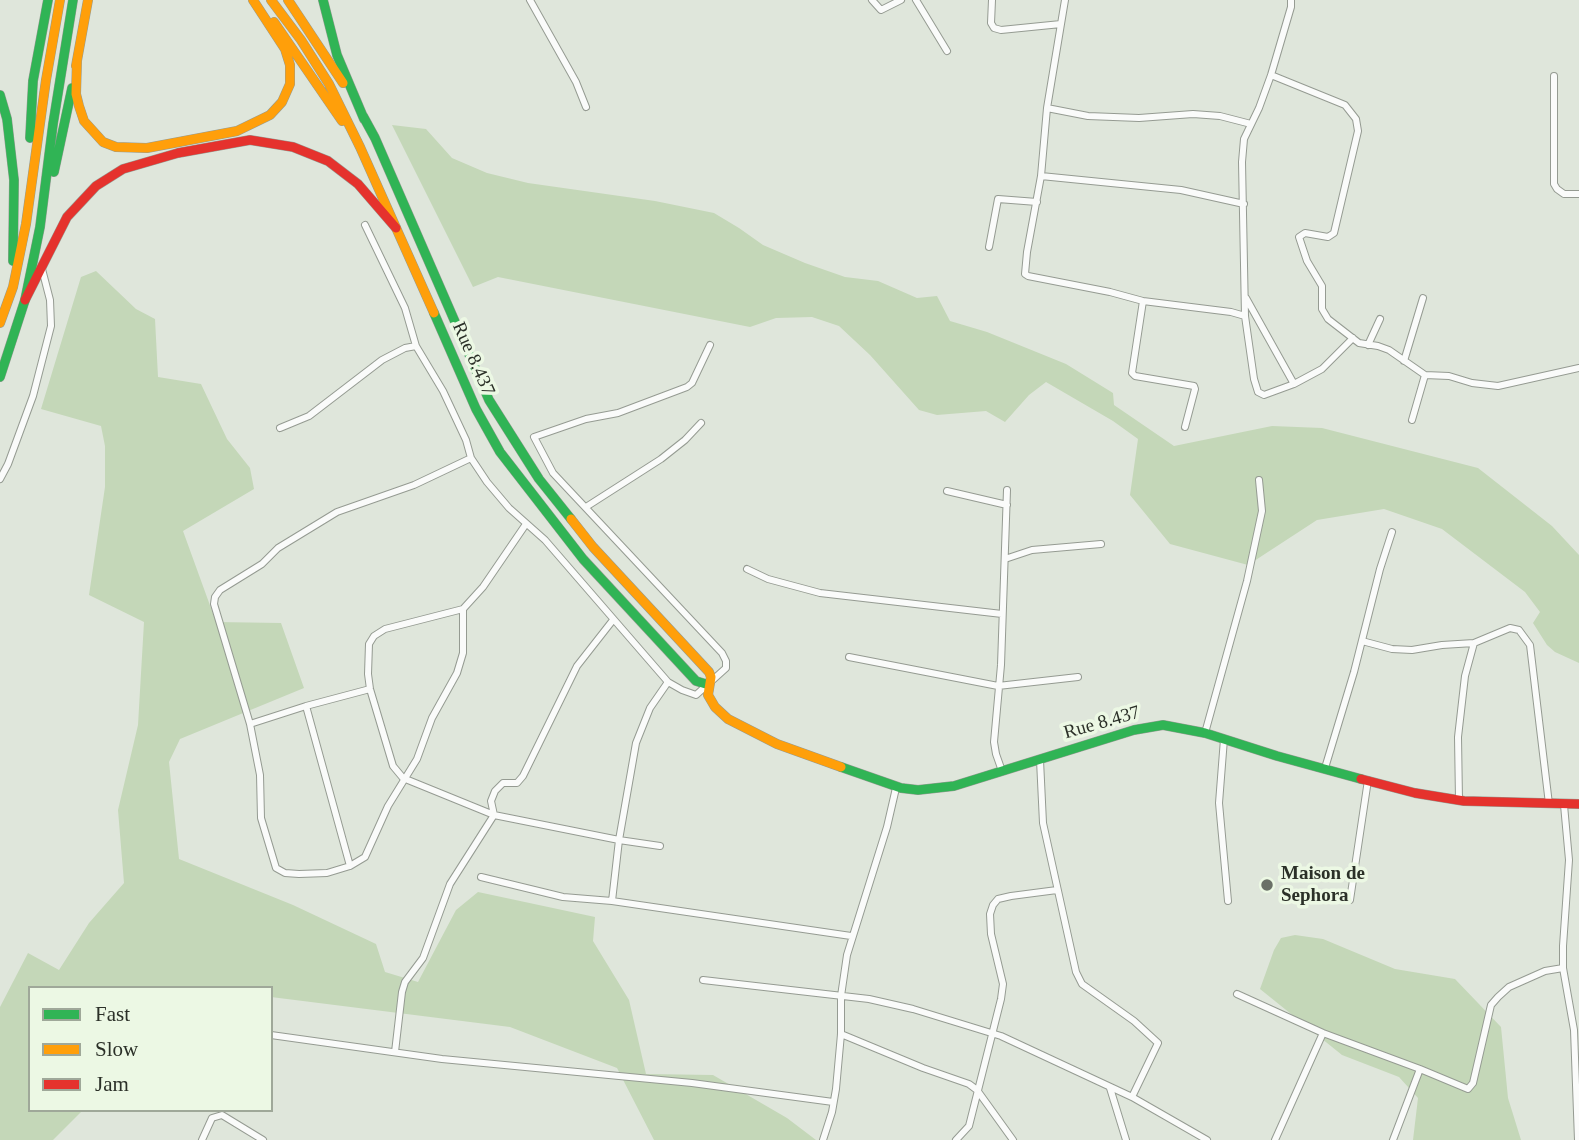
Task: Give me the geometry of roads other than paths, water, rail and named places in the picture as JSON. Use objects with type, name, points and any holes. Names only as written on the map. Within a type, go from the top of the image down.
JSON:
[{"type":"main road","points":[[26,225],[33,81],[48,0]]},
{"type":"main road","points":[[0,323],[13,287],[26,225],[60,0]]},
{"type":"main road","points":[[40,227],[53,124],[74,0]]},
{"type":"main road","points":[[0,377],[25,300],[65,128],[88,0]]},
{"type":"main road","points":[[77,60],[76,94],[79,106],[84,121],[103,142],[116,147],[139,149],[237,131],[270,115],[282,102],[290,84],[290,65],[285,49],[254,0]]},
{"type":"main road","points":[[254,0],[296,52],[360,147]]},
{"type":"main road","name":"Rue 8.437","points":[[271,0],[329,84],[360,147],[476,409],[500,452],[583,559],[696,681],[709,685]]},
{"type":"main road","name":"Rue 8.437","points":[[288,0],[317,40],[375,138],[489,400],[564,513],[709,672],[708,695],[715,707],[728,719],[748,731],[896,788],[918,790],[954,786],[1152,726],[1175,726],[1415,793],[1459,800],[1579,803]]},
{"type":"main road","points":[[323,0],[337,55],[364,118]]},
{"type":"main road","points":[[0,95],[7,119],[14,180],[13,287]]},
{"type":"main road","points":[[25,300],[67,217],[96,186],[123,169],[178,153],[250,140],[293,147],[328,160],[358,184],[396,228]]},
{"type":"street","points":[[530,0],[576,82],[586,107]]},
{"type":"street","points":[[872,0],[881,9],[901,0]]},
{"type":"street","points":[[916,0],[947,51]]},
{"type":"street","points":[[992,0],[991,23],[994,28],[1001,30],[1061,24]]},
{"type":"street","points":[[1065,0],[1047,108],[1041,176],[1027,252],[1026,275],[1143,301],[1245,316]]},
{"type":"street","points":[[1291,0],[1271,75],[1244,139],[1241,162],[1245,316],[1258,392],[1264,395],[1294,384],[1322,369],[1353,338]]},
{"type":"street","points":[[1271,75],[1345,105],[1356,119],[1358,131],[1334,233],[1328,237],[1305,233],[1299,237],[1307,261],[1322,286],[1322,310],[1328,319],[1353,338],[1367,345],[1389,350],[1425,375],[1449,376],[1472,383],[1498,386],[1579,368]]},
{"type":"street","points":[[1554,76],[1555,184],[1564,194],[1579,194]]},
{"type":"street","points":[[1047,108],[1087,116],[1126,118],[1193,114],[1220,116],[1251,124]]},
{"type":"street","points":[[1041,176],[1181,190],[1244,204]]},
{"type":"street","points":[[989,247],[998,199],[1037,202]]},
{"type":"street","points":[[365,225],[405,308],[416,346],[443,391],[466,440],[471,458],[488,482],[526,524],[545,540],[668,681],[696,695],[726,667],[722,653],[553,473],[534,437],[586,419],[618,413],[687,387],[692,383],[710,345]]},
{"type":"street","points":[[0,479],[33,396],[51,326],[50,300],[42,267]]},
{"type":"street","points":[[1245,296],[1294,384]]},
{"type":"street","points":[[1404,361],[1423,298]]},
{"type":"street","points":[[1143,301],[1132,373],[1135,376],[1194,386],[1185,428]]},
{"type":"street","points":[[1367,345],[1380,319]]},
{"type":"street","points":[[279,428],[309,416],[382,360],[405,348],[416,346]]},
{"type":"street","points":[[1412,420],[1425,375]]},
{"type":"street","points":[[586,507],[662,459],[701,423]]},
{"type":"street","points":[[463,609],[461,662],[432,718],[417,759],[388,806],[365,857],[350,866],[327,873],[285,873],[276,868],[261,818],[260,775],[250,724],[214,604],[215,597],[220,590],[262,565],[278,548],[337,512],[414,485],[471,458]]},
{"type":"street","points":[[1205,733],[1247,580],[1262,511],[1259,480]]},
{"type":"street","points":[[1002,771],[994,742],[1007,490]]},
{"type":"street","points":[[947,491],[1007,505]]},
{"type":"street","points":[[526,524],[483,587],[463,609],[385,629],[374,636],[369,644],[370,689],[393,766],[403,778],[494,815],[620,841],[660,846]]},
{"type":"street","points":[[1325,768],[1392,532]]},
{"type":"street","points":[[1005,559],[1032,550],[1101,544]]},
{"type":"street","points":[[747,569],[768,579],[820,593],[1002,614]]},
{"type":"street","points":[[395,1052],[405,982],[423,958],[450,884],[494,815],[491,801],[495,791],[503,783],[517,783],[523,776],[577,666],[613,620]]},
{"type":"street","points":[[1362,642],[1402,650],[1474,643],[1510,628],[1520,630],[1530,645],[1549,804]]},
{"type":"street","points":[[1459,800],[1460,725],[1465,676],[1474,643]]},
{"type":"street","points":[[849,657],[998,686],[1078,677]]},
{"type":"street","points":[[612,901],[636,743],[650,708],[668,681]]},
{"type":"street","points":[[250,724],[370,689]]},
{"type":"street","points":[[306,706],[350,866]]},
{"type":"street","points":[[1224,739],[1219,803],[1228,901]]},
{"type":"street","points":[[1040,760],[1043,823],[1076,972],[1082,984],[1134,1021],[1158,1043],[1132,1097]]},
{"type":"street","points":[[1350,900],[1368,780]]},
{"type":"street","points":[[822,1140],[833,1102],[841,1034],[841,996],[851,936],[887,827],[896,788]]},
{"type":"street","points":[[1564,804],[1569,860],[1563,968],[1574,1030],[1577,1140]]},
{"type":"street","points":[[481,877],[563,897],[612,901],[851,936]]},
{"type":"street","points":[[956,1140],[969,1126],[1003,984],[992,934],[990,914],[993,905],[998,899],[1057,890]]},
{"type":"street","points":[[1237,994],[1323,1033],[1468,1090],[1474,1083],[1491,1005],[1509,987],[1545,971],[1563,968]]},
{"type":"street","points":[[703,980],[841,996],[913,1009],[992,1033],[1132,1097],[1207,1140]]},
{"type":"street","points":[[1275,1140],[1323,1033]]},
{"type":"street","points":[[841,1034],[969,1084],[977,1090],[1013,1140]]},
{"type":"street","points":[[273,1035],[395,1052],[692,1083],[833,1102]]},
{"type":"street","points":[[1392,1140],[1420,1069]]},
{"type":"street","points":[[1110,1087],[1126,1140]]},
{"type":"street","points":[[202,1140],[212,1118],[222,1115],[263,1140]]},
{"type":"place","name":"Maison de Sephora","points":[[1267,885]]}]
